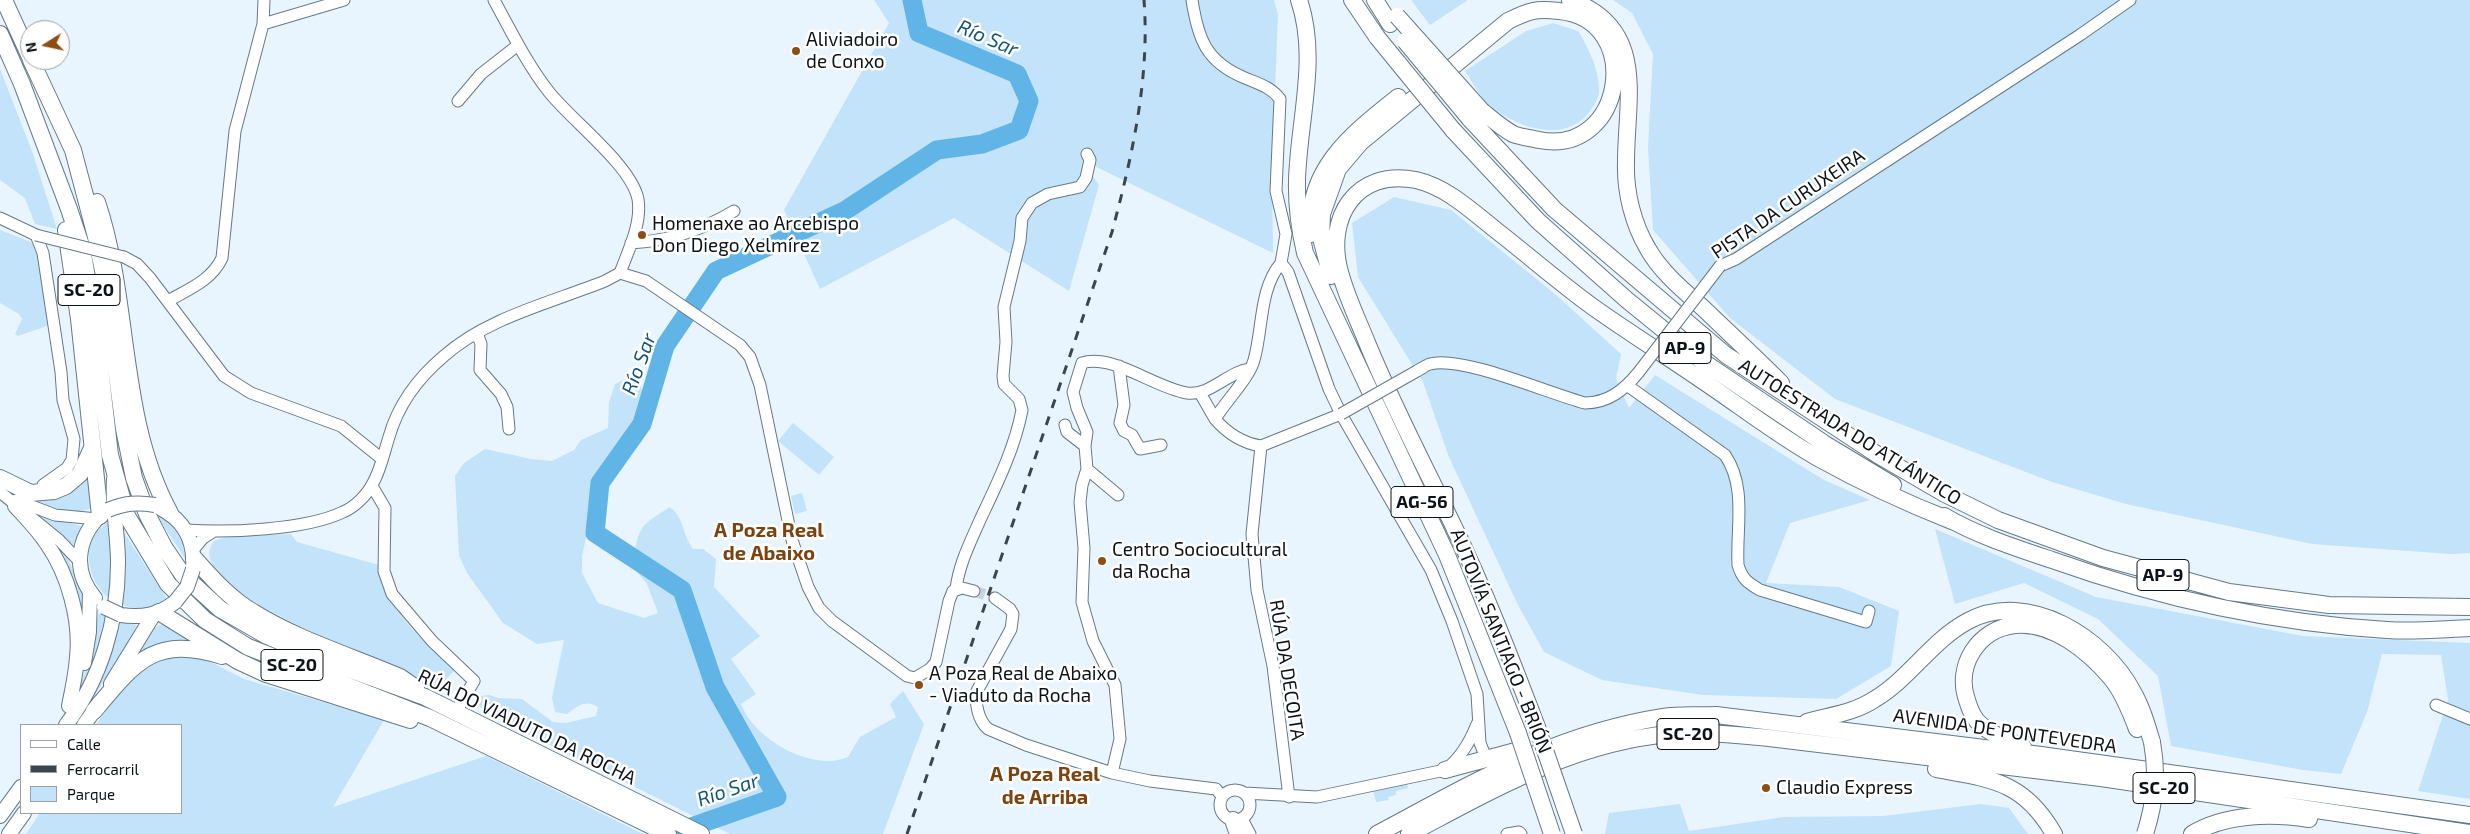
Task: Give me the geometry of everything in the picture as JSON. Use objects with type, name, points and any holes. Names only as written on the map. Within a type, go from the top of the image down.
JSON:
[{"type":"highway","name":"SC-20","points":[[4,0],[20,34]]},
{"type":"highway","name":"AUTOVÍA SANTIAGO - BRIÓN","points":[[1299,0],[1306,19],[1309,67],[1298,163],[1296,203],[1305,253],[1447,555],[1518,733],[1552,834]]},
{"type":"highway","name":"AUTOESTRADA DO ATLÁNTICO","points":[[1352,0],[1377,37],[1453,130],[1538,221],[1626,300],[1702,361],[1825,444],[1952,521],[2028,552],[2099,577],[2180,599],[2304,622],[2389,630],[2470,628]]},
{"type":"highway","name":"AUTOESTRADA DO ATLÁNTICO","points":[[1375,0],[1554,209],[1726,355],[1816,415],[1945,494],[1989,516],[2134,568],[2229,592],[2329,605],[2470,608]]},
{"type":"highway","points":[[1384,0],[1394,20]]},
{"type":"highway","points":[[1316,276],[1310,227],[1312,206],[1318,184],[1327,164],[1353,132],[1505,11],[1529,0]]},
{"type":"highway","points":[[1570,0],[1582,4],[1610,25],[1622,44],[1629,66],[1626,163],[1628,194],[1635,221],[1648,250],[1667,275],[1816,415]]},
{"type":"highway","points":[[1377,368],[1361,342],[1332,279],[1320,238],[1322,214],[1338,169],[1361,142],[1508,20],[1533,11],[1564,11],[1586,20],[1600,30],[1608,45],[1616,71],[1614,93],[1606,110],[1587,133],[1554,143],[1514,134],[1475,115]]},
{"type":"highway","name":"SC-20","points":[[0,34],[44,143],[82,248],[94,317],[108,439],[114,473]]},
{"type":"highway","name":"SC-20","points":[[36,70],[73,150]]},
{"type":"highway","points":[[44,143],[70,247],[101,515]]},
{"type":"highway","points":[[73,150],[85,168],[105,225],[112,253],[141,439],[162,509]]},
{"type":"highway","name":"RÚA DO VIADUTO DA ROCHA","points":[[73,150],[104,275],[124,429],[134,478],[147,514],[164,547],[183,575],[220,609],[267,636],[340,667],[425,697],[456,712],[494,740],[668,834]]},
{"type":"highway","points":[[1377,368],[1343,284],[1337,262],[1336,235],[1340,215],[1348,202],[1362,190],[1378,182],[1399,178],[1418,180],[1461,202],[1594,307],[1816,456],[1903,501],[1952,521]]},
{"type":"highway","name":"AUTOVÍA SANTIAGO - BRIÓN","points":[[1377,368],[1461,541],[1498,624],[1537,727],[1574,834]]},
{"type":"highway","points":[[0,478],[31,493],[54,491],[66,486],[80,474],[93,444]]},
{"type":"highway","name":"RÚA DO VIADUTO DA ROCHA","points":[[114,473],[127,516],[148,554],[168,584],[205,620],[248,647],[298,668],[372,694],[464,734],[494,740],[701,834]]},
{"type":"highway","points":[[193,559],[217,584],[252,612],[278,626],[400,677],[412,684],[425,697]]},
{"type":"highway","points":[[1795,725],[1860,708],[1887,691],[1950,631],[1970,620],[1993,612],[2025,612],[2062,624],[2087,639],[2106,656],[2133,691],[2143,715],[2146,743],[2156,783],[2152,810],[2145,834]]},
{"type":"highway","points":[[157,613],[238,661],[266,674],[464,734]]},
{"type":"highway","points":[[2041,755],[2002,738],[1977,721],[1970,710],[1963,690],[1966,665],[1977,645],[1998,630],[2015,625],[2038,626],[2079,646],[2112,679],[2146,743],[2146,782],[2135,834]]},
{"type":"highway","points":[[94,711],[129,670],[146,658],[159,652],[185,647],[238,661]]},
{"type":"highway","name":"AVENIDA DE PONTEVEDRA","points":[[1541,758],[1568,740],[1590,732],[1664,717],[1716,715],[2041,755],[2470,815]]},
{"type":"highway","name":"AVENIDA DE PONTEVEDRA","points":[[1541,758],[1602,745],[1671,734],[1719,734],[1769,738],[2101,778],[2470,833]]},
{"type":"highway","points":[[1445,770],[1491,758],[1552,738],[1568,740]]},
{"type":"highway","points":[[1901,754],[1911,764],[1984,777],[2016,790],[2041,814],[2054,834]]},
{"type":"highway","name":"SC-20","points":[[1377,834],[1541,758]]},
{"type":"highway","name":"SC-20","points":[[1409,834],[1541,758]]},
{"type":"highway","points":[[2193,833],[2228,819],[2265,817],[2300,818],[2410,832],[2427,827]]},
{"type":"main road","points":[[67,724],[98,670],[111,627],[118,563],[113,501],[114,473]]},
{"type":"main road","points":[[139,502],[162,509],[186,530],[193,559],[187,587],[175,602],[157,613],[132,617],[121,615],[104,607],[90,592],[81,572],[82,543],[101,515],[123,504],[139,502]]},
{"type":"main road","points":[[15,506],[48,545],[56,559],[72,602],[78,650],[69,706]]},
{"type":"main road","points":[[62,724],[77,686],[87,651],[90,624],[90,592]]},
{"type":"main road","points":[[85,724],[157,613]]},
{"type":"main road","points":[[0,816],[20,788]]},
{"type":"main road","points":[[9,834],[23,814]]},
{"type":"street","points":[[168,301],[207,279],[217,269],[222,258],[235,131],[263,24],[264,0]]},
{"type":"street","points":[[263,24],[344,0]]},
{"type":"street","points":[[186,530],[214,531],[291,525],[342,513],[358,502],[372,486],[394,421],[416,385],[444,355],[476,333],[605,281],[620,273],[631,243],[638,213],[638,200],[633,185],[610,156],[549,92],[518,45],[494,0]]},
{"type":"street","points":[[1192,0],[1197,33],[1210,53],[1228,71],[1272,89],[1280,99],[1276,191],[1286,234],[1281,263],[1276,269],[1264,302],[1254,362],[1216,419]]},
{"type":"street","name":"PISTA DA CURUXEIRA","points":[[1260,446],[1341,414],[1430,364],[1454,364],[1489,372],[1585,403],[1597,403],[1617,394],[1628,386],[1720,266],[1736,260],[2080,35],[2130,0]]},
{"type":"street","points":[[458,101],[481,74],[518,45]]},
{"type":"street","points":[[620,273],[641,279],[666,294],[740,345],[750,357],[755,367],[797,560],[813,598],[826,615],[900,671],[916,678],[930,669],[936,662],[949,601],[956,589],[958,573],[996,485],[1022,410],[1019,400],[1004,384],[1002,376],[1006,342],[1004,307],[1020,241],[1022,218],[1032,203],[1048,194],[1080,187],[1086,178],[1090,160],[1087,154]]},
{"type":"street","points":[[631,243],[660,241],[684,236],[734,211]]},
{"type":"street","points":[[0,218],[36,236],[124,257],[137,264],[168,301],[224,376],[231,382],[251,393],[341,426],[382,459]]},
{"type":"street","points":[[36,236],[43,253],[61,372],[63,400],[74,439],[72,460],[67,468],[43,484]]},
{"type":"street","points":[[1281,263],[1288,272],[1329,388],[1341,414],[1431,570],[1452,621],[1477,694],[1480,743],[1484,753],[1491,758]]},
{"type":"street","points":[[476,333],[481,344],[480,370],[501,394],[507,407],[509,429]]},
{"type":"street","points":[[1112,773],[1120,739],[1116,685],[1093,641],[1082,602],[1084,548],[1080,502],[1082,485],[1087,470],[1085,446],[1087,432],[1073,392],[1082,363],[1093,361],[1120,366],[1175,390],[1200,393],[1239,370],[1250,369]]},
{"type":"street","points":[[1120,366],[1124,405],[1120,423],[1124,431],[1132,435],[1140,449],[1161,445]]},
{"type":"street","points":[[1628,386],[1725,455],[1731,464],[1739,488],[1738,565],[1741,576],[1749,584],[1760,590],[1866,622],[1869,611]]},
{"type":"street","points":[[1200,393],[1225,431],[1251,445],[1260,446]]},
{"type":"street","points":[[1065,425],[1068,432],[1085,446]]},
{"type":"street","name":"RÚA DA DECOITA","points":[[1260,446],[1252,534],[1257,590],[1273,666],[1288,797]]},
{"type":"street","points":[[1087,470],[1118,495]]},
{"type":"street","points":[[372,486],[384,508],[384,571],[392,594],[432,640],[474,681],[456,712]]},
{"type":"street","points":[[0,491],[20,503],[48,513],[70,518],[101,515]]},
{"type":"street","points":[[0,491],[15,506],[59,540],[80,562]]},
{"type":"street","points":[[193,559],[202,538],[214,531]]},
{"type":"street","points":[[956,589],[974,591]]},
{"type":"street","points":[[995,598],[1010,609],[1013,622],[978,691],[978,710],[984,726],[992,732],[1026,745],[1112,773],[1150,782],[1216,789],[1222,796]]},
{"type":"street","points":[[2436,705],[2470,719]]},
{"type":"street","points":[[1250,834],[1238,824],[1228,819],[1221,811],[1222,796],[1231,790],[1245,794],[1316,797],[1445,770],[1458,760],[1471,738],[1479,718]]},
{"type":"street","points":[[1238,824],[1248,814],[1250,806],[1245,794]]},
{"type":"street","points":[[1508,834],[1519,832],[1521,834]]},
{"type":"green space","points":[[874,0],[1274,0],[1278,14],[1272,162],[1273,253],[1082,160],[1099,185],[1069,291],[954,218],[820,289],[784,210],[889,23]]},
{"type":"green space","points":[[1411,0],[1468,0],[1430,25]]},
{"type":"green space","points":[[1613,0],[2470,0],[2470,553],[2451,554],[2312,544],[2126,504],[2052,482],[1835,399],[1730,318],[1653,230],[1648,148],[1653,54],[1632,13]]},
{"type":"green space","points":[[1553,23],[1578,31],[1589,52],[1598,76],[1599,92],[1594,106],[1584,118],[1573,125],[1561,129],[1548,130],[1522,124],[1497,111],[1484,100],[1465,71],[1526,31]]},
{"type":"green space","points":[[0,69],[32,151],[57,229],[35,224],[25,198],[0,180]]},
{"type":"green space","points":[[1394,197],[1451,210],[1555,294],[1621,354],[1616,379],[1629,408],[1655,375],[1824,480],[1870,500],[1790,523],[1766,583],[1839,587],[1899,611],[1891,666],[1836,699],[1703,695],[1602,680],[1544,652],[1517,603],[1449,457],[1423,382],[1358,277],[1352,223]]},
{"type":"green space","points":[[0,230],[31,242],[38,250],[50,325],[18,336],[15,334],[22,319],[19,314],[0,303]]},
{"type":"green space","points":[[638,377],[646,403],[636,425],[611,458],[599,479],[582,556],[582,573],[598,603],[644,618],[658,613],[647,584],[632,566],[641,530],[651,520],[670,507],[681,522],[689,544],[693,549],[703,549],[716,559],[714,587],[760,636],[731,659],[756,694],[741,704],[747,716],[766,736],[777,744],[803,757],[829,761],[848,757],[860,737],[896,717],[890,704],[903,691],[924,724],[883,834],[730,834],[503,722],[481,708],[476,702],[481,696],[489,695],[499,698],[522,699],[553,722],[566,723],[596,716],[598,707],[585,704],[578,706],[567,714],[555,712],[552,698],[564,640],[537,644],[503,623],[467,573],[459,555],[455,476],[464,463],[485,449],[531,459],[552,461],[574,450],[581,440],[608,428],[609,403],[615,384],[627,378]]},
{"type":"green space","points":[[793,423],[834,457],[819,475],[778,441]]},
{"type":"green space","points":[[89,470],[91,508],[70,511],[35,501]]},
{"type":"green space","points":[[802,493],[807,511],[795,514],[791,496]]},
{"type":"green space","points":[[37,515],[81,526],[74,545]]},
{"type":"green space","points":[[157,516],[169,523],[178,534],[186,560]]},
{"type":"green space","points":[[110,521],[111,600],[102,592],[96,582],[89,560],[93,538],[100,528]]},
{"type":"green space","points":[[1935,529],[2096,597],[2303,636],[2470,643],[2470,799],[2418,791],[2448,700],[2441,655],[2382,654],[2367,712],[2341,774],[2303,770],[2171,746],[2158,676],[2098,619],[2024,583],[1955,604]]},
{"type":"green space","points":[[41,530],[66,553],[84,599],[82,641]]},
{"type":"green space","points":[[123,531],[167,599],[145,607],[134,608],[122,605]]},
{"type":"green space","points":[[291,534],[297,542],[379,565],[381,578],[396,608],[419,637],[455,670],[439,687],[306,629],[244,595],[221,576],[210,558],[214,541],[226,537]]},
{"type":"green space","points":[[100,613],[108,617],[97,656],[73,707],[90,655]]},
{"type":"green space","points":[[117,621],[137,625],[127,646],[85,710],[105,666]]},
{"type":"green space","points":[[161,624],[166,624],[198,642],[182,641],[167,644],[138,656],[152,630]]},
{"type":"green space","points":[[178,655],[201,657],[244,679],[384,720],[333,807],[486,756],[643,834],[26,834],[39,814],[182,814],[182,724],[97,724],[130,681],[163,660]]},
{"type":"green space","points":[[1407,782],[1408,788],[1396,791],[1396,795],[1388,797],[1389,800],[1376,802],[1373,789]]},
{"type":"green space","points":[[1680,804],[1689,831],[1784,817],[1883,816],[1981,804],[2009,808],[2028,834],[1605,834],[1609,813]]},
{"type":"waterway","name":"Río Sar","points":[[677,832],[777,797],[715,687],[682,590],[595,533],[600,483],[642,424],[665,346],[716,271],[846,210],[937,150],[982,144],[1019,130],[1029,101],[1017,74],[919,33],[912,0]]},
{"type":"tunnel","points":[[974,591],[995,598]]},
{"type":"railway","points":[[907,834],[1112,232],[1138,117],[1144,59],[1144,0]]},
{"type":"place","name":"Aliviadoiro de Conxo","points":[[796,51]]},
{"type":"place","name":"Homenaxe ao Arcebispo Don Diego Xelmírez","points":[[642,235]]},
{"type":"place","name":"Centro Sociocultural da Rocha","points":[[1102,561]]},
{"type":"place","name":"A Poza Real de Abaixo - Viaduto da Rocha","points":[[919,685]]},
{"type":"place","name":"Claudio Express","points":[[1766,788]]},
{"type":"district","name":"A Poza Real de Abaixo","points":[[769,542]]},
{"type":"district","name":"A Poza Real de Arriba","points":[[1045,786]]}]
